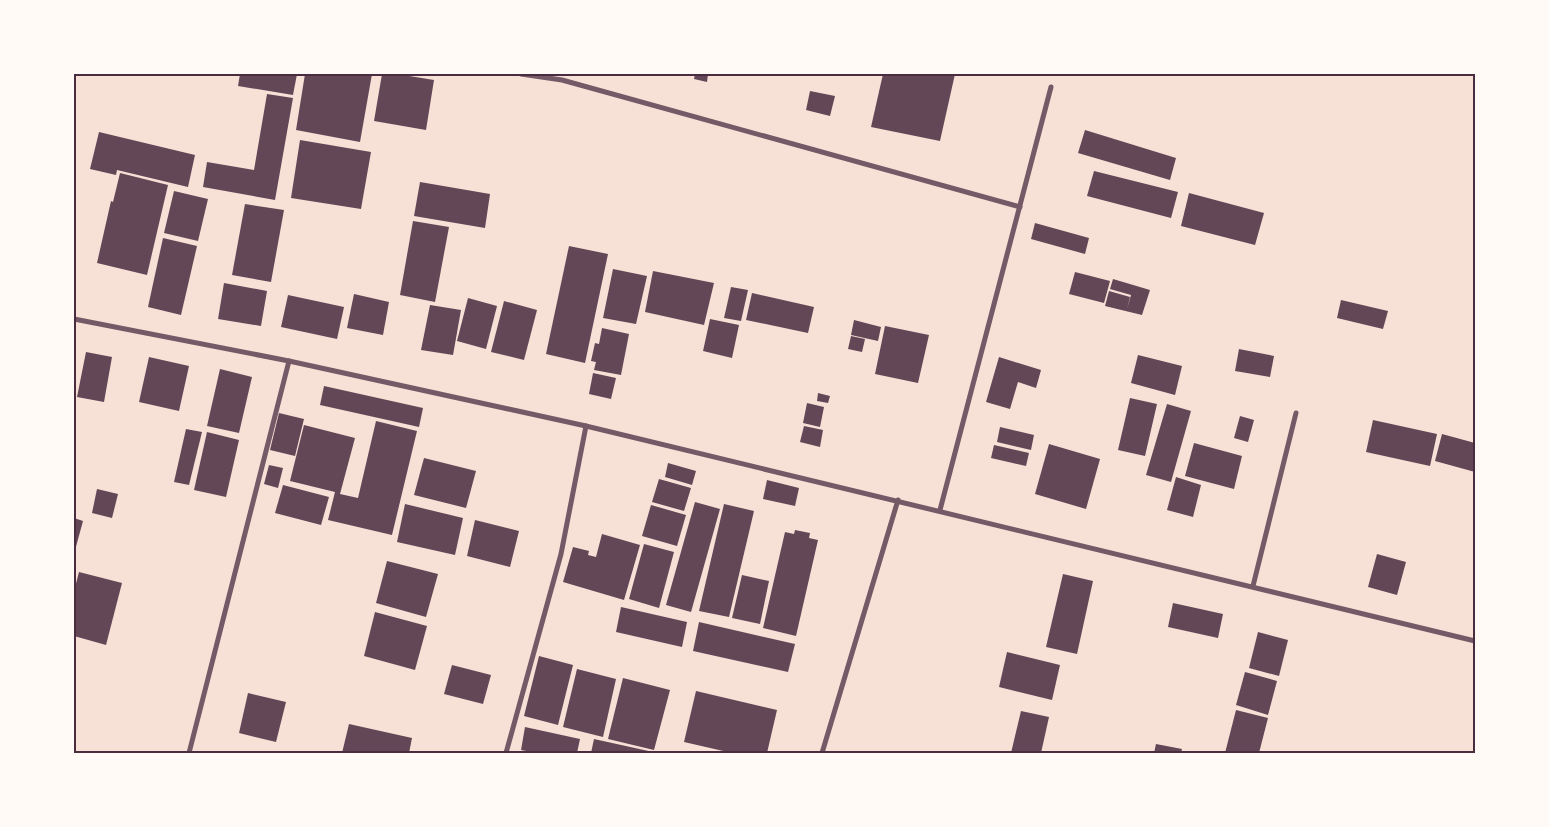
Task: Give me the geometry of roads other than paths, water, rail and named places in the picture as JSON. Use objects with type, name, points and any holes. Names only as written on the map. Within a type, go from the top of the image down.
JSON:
[{"type":"street","points":[[521,74],[562,80],[1020,207]]},
{"type":"street","points":[[940,510],[1051,87]]},
{"type":"street","points":[[74,319],[289,361],[586,426],[940,510],[1475,641]]},
{"type":"street","points":[[189,753],[289,361]]},
{"type":"street","points":[[1253,586],[1296,413]]},
{"type":"street","points":[[506,753],[561,554],[586,426]]},
{"type":"street","points":[[822,753],[898,500]]}]
